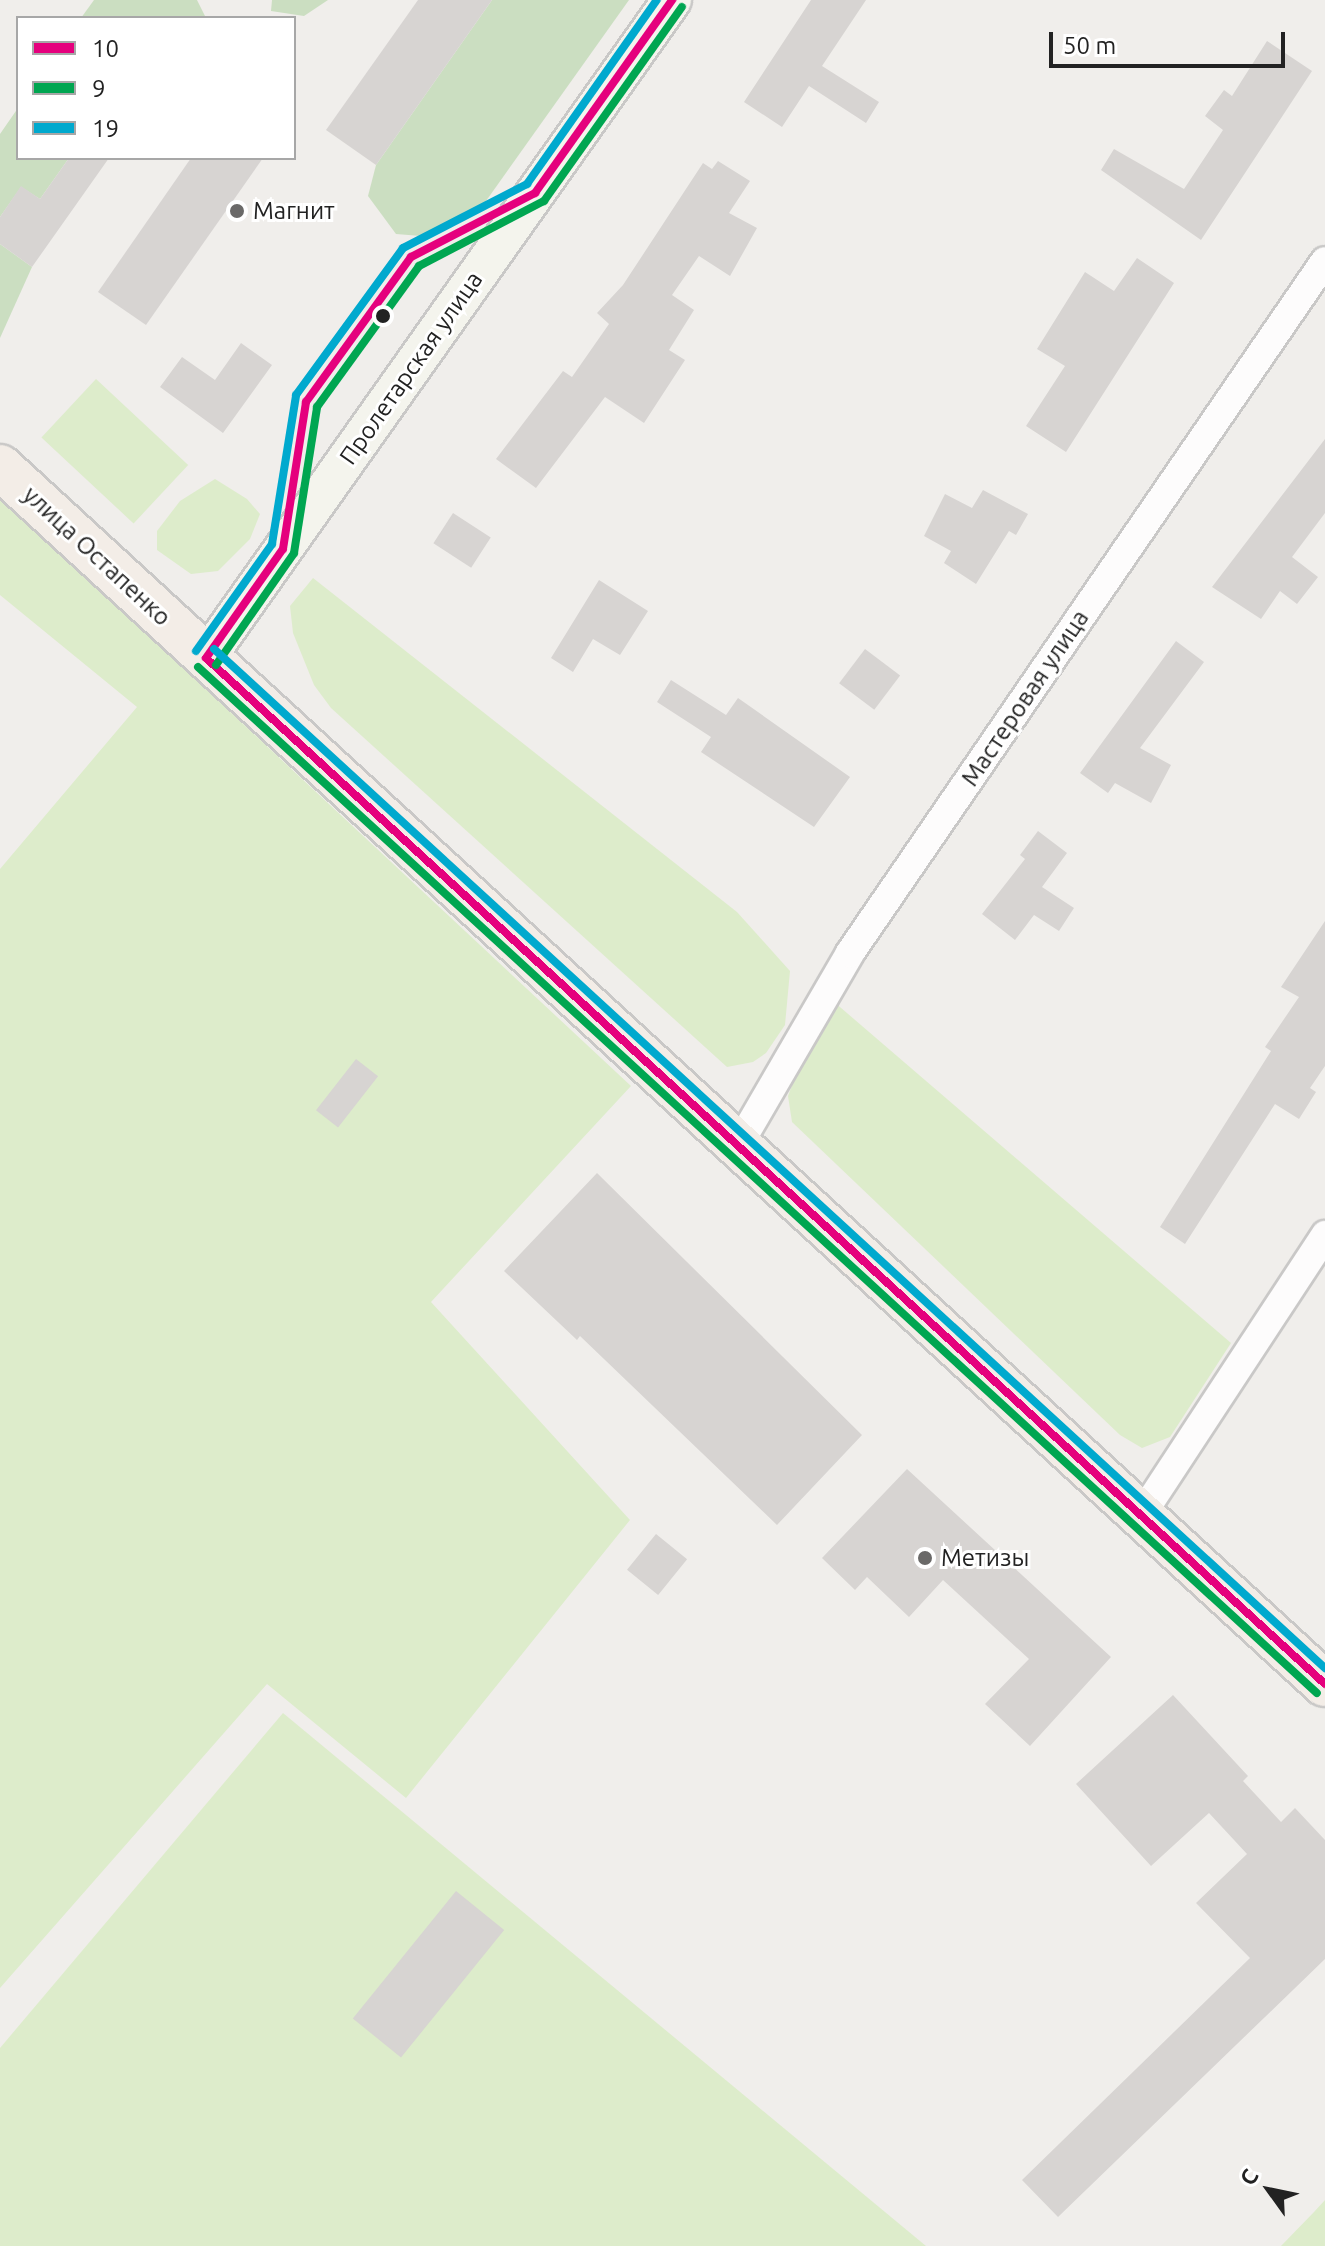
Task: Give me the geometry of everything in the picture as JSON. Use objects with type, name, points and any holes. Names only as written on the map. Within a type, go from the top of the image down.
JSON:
[{"type":"main road","name":"улица Остапенко","points":[[0,467],[1325,1684]]},
{"type":"street","name":"Пролетарская улица","points":[[206,658],[672,0]]},
{"type":"street","name":"Мастеровая улица","points":[[739,1144],[850,953],[1325,261]]},
{"type":"street","points":[[1142,1514],[1325,1235]]},
{"type":"green space","points":[[94,0],[197,0],[205,16],[82,16]]},
{"type":"green space","points":[[272,0],[328,0],[304,16],[271,11]]},
{"type":"green space","points":[[492,0],[629,0],[481,208],[421,236],[396,234],[368,196],[376,165]]},
{"type":"green space","points":[[16,111],[16,160],[68,160],[40,199],[21,187],[0,217],[0,134]]},
{"type":"green space","points":[[0,244],[32,267],[0,338]]},
{"type":"green space","points":[[96,379],[188,465],[134,523],[41,438]]},
{"type":"green space","points":[[215,479],[247,499],[260,514],[250,539],[218,571],[191,574],[157,550],[157,531],[180,501]]},
{"type":"green space","points":[[0,497],[631,1086],[431,1302],[630,1520],[406,1798],[267,1684],[0,1988],[0,869],[137,707],[0,595]]},
{"type":"green space","points":[[313,578],[737,912],[790,971],[785,1025],[766,1053],[753,1062],[727,1067],[331,708],[314,685],[293,633],[290,606]]},
{"type":"green space","points":[[826,995],[1231,1343],[1170,1437],[1142,1448],[1120,1435],[792,1122],[788,1096]]},
{"type":"green space","points":[[283,1713],[926,2246],[0,2246],[0,2048]]},
{"type":"green space","points":[[1325,2200],[1325,2246],[1281,2246],[1314,2212]]},
{"type":"building","points":[[418,0],[492,0],[376,165],[326,130]]},
{"type":"building","points":[[811,0],[866,0],[822,66],[879,102],[866,123],[809,86],[782,127],[744,102]]},
{"type":"building","points":[[1267,41],[1312,71],[1201,240],[1101,170],[1114,149],[1184,189],[1223,130],[1205,116],[1224,90],[1232,96]]},
{"type":"building","points":[[68,160],[108,160],[32,267],[0,244],[0,217],[21,186],[40,199]]},
{"type":"building","points":[[190,160],[262,160],[146,325],[98,292]]},
{"type":"building","points":[[718,161],[750,181],[729,213],[757,228],[730,276],[699,256],[672,295],[694,310],[669,350],[685,360],[644,423],[605,397],[536,488],[496,459],[563,371],[572,377],[609,324],[597,313],[623,285],[703,163],[712,169]]},
{"type":"building","points":[[1137,258],[1174,283],[1066,452],[1026,426],[1065,366],[1037,349],[1085,272],[1114,291]]},
{"type":"building","points":[[241,343],[272,365],[223,433],[160,387],[182,357],[215,380]]},
{"type":"building","points":[[1325,439],[1325,513],[1292,557],[1318,577],[1297,604],[1280,591],[1261,619],[1212,587]]},
{"type":"building","points":[[983,490],[1028,514],[1016,535],[1009,531],[976,584],[944,563],[951,551],[924,536],[945,494],[972,508]]},
{"type":"building","points":[[453,513],[491,538],[471,568],[433,543]]},
{"type":"building","points":[[599,580],[648,611],[620,655],[593,639],[573,672],[551,658]]},
{"type":"building","points":[[1176,641],[1204,662],[1140,748],[1171,765],[1151,803],[1115,783],[1108,793],[1080,773]]},
{"type":"building","points":[[865,649],[900,675],[874,710],[839,683]]},
{"type":"building","points":[[671,680],[726,715],[738,698],[850,777],[814,827],[701,752],[711,737],[657,702]]},
{"type":"building","points":[[1038,831],[1067,853],[1042,887],[1074,908],[1059,931],[1034,915],[1015,940],[982,914],[1025,859],[1020,855]]},
{"type":"building","points":[[1325,921],[1325,1066],[1310,1088],[1316,1092],[1299,1119],[1275,1104],[1185,1244],[1160,1227],[1271,1051],[1265,1047],[1299,997],[1281,987]]},
{"type":"building","points":[[356,1059],[378,1076],[338,1127],[316,1110]]},
{"type":"building","points":[[597,1173],[862,1435],[777,1525],[580,1336],[577,1340],[504,1271]]},
{"type":"building","points":[[907,1469],[1111,1657],[1030,1746],[985,1704],[1029,1659],[943,1580],[909,1617],[867,1577],[855,1590],[822,1558]]},
{"type":"building","points":[[656,1534],[687,1559],[658,1595],[627,1570]]},
{"type":"building","points":[[1173,1695],[1248,1776],[1243,1781],[1281,1822],[1295,1808],[1325,1840],[1325,1959],[1058,2217],[1022,2180],[1250,1958],[1196,1903],[1247,1854],[1209,1813],[1151,1866],[1076,1784]]},
{"type":"building","points":[[456,1891],[504,1930],[401,2057],[353,2018]]},
{"type":"transit line","name":"19","points":[[196,651],[272,544],[296,395],[403,248],[527,184],[657,0]]},
{"type":"transit line","name":"10","points":[[206,658],[283,549],[306,402],[411,257],[535,193],[672,0]]},
{"type":"transit line","name":"9","points":[[216,665],[294,553],[317,407],[419,266],[544,201],[682,7]]},
{"type":"transit line","name":"19","points":[[214,649],[1325,1668]]},
{"type":"transit line","name":"10","points":[[206,658],[1325,1684]]},
{"type":"transit line","name":"9","points":[[198,667],[1317,1693]]},
{"type":"place","name":"Магнит","points":[[237,211]]},
{"type":"place","name":"Метизы","points":[[925,1558]]}]
